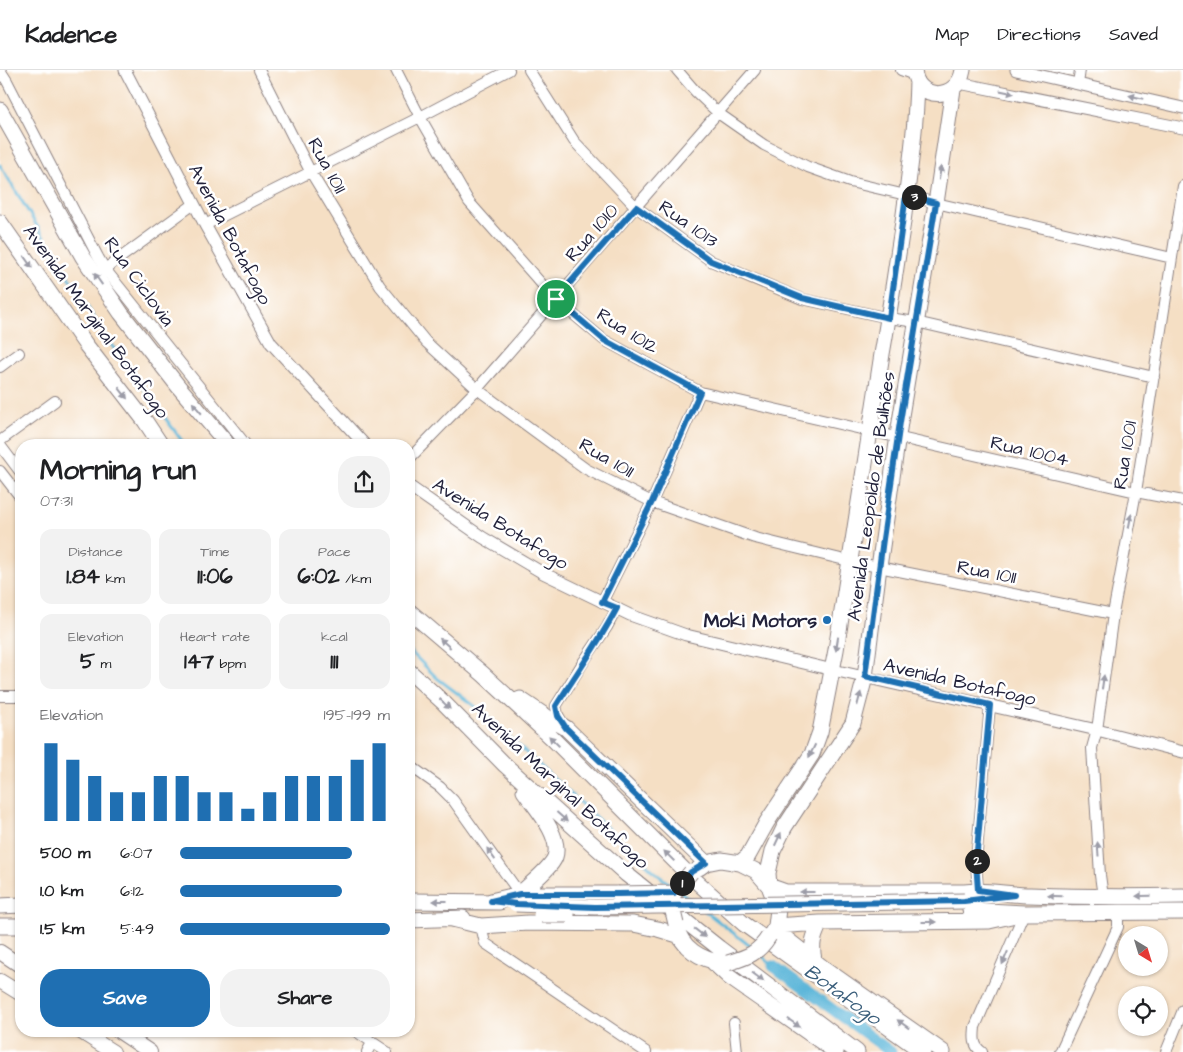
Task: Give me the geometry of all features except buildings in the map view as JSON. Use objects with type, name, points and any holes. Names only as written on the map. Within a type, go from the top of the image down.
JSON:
[{"type":"main road","points":[[912,74],[922,88],[938,94],[946,93],[958,81]]},
{"type":"main road","name":"Avenida Leopoldo de Bulhões","points":[[740,863],[748,856],[767,822],[812,754],[820,732],[833,670],[889,318],[917,111],[912,74]]},
{"type":"main road","name":"Avenida Leopoldo de Bulhões","points":[[769,886],[768,873],[773,851],[784,828],[853,723],[865,676],[897,438],[958,81]]},
{"type":"main road","name":"Avenida Marginal Botafogo","points":[[0,110],[82,257],[121,313],[178,386],[223,439]]},
{"type":"main road","name":"Avenida Marginal Botafogo","points":[[0,222],[86,345],[157,439]]},
{"type":"main road","name":"Avenida Marginal Botafogo","points":[[415,616],[482,674],[551,738],[686,872],[744,924],[923,1052]]},
{"type":"main road","points":[[482,674],[566,728],[706,863]]},
{"type":"main road","name":"Avenida Marginal Botafogo","points":[[415,677],[444,703],[505,765],[626,874],[719,948],[857,1052]]},
{"type":"main road","points":[[505,765],[551,829],[556,846],[554,857],[518,899]]},
{"type":"main road","points":[[721,860],[740,863],[756,872],[769,886],[778,909],[772,932],[763,946],[748,957],[721,962],[693,952],[682,942],[677,930],[671,902],[674,893],[691,872],[706,863],[721,860]]},
{"type":"main road","points":[[769,886],[786,892],[965,892],[978,890],[1014,895],[1183,896]]},
{"type":"main road","points":[[415,900],[491,901],[674,893]]},
{"type":"main road","points":[[415,920],[499,915],[967,905],[1014,895]]},
{"type":"main road","points":[[518,899],[595,907],[967,905],[1024,913],[1183,912]]},
{"type":"main road","points":[[0,906],[15,905]]},
{"type":"main road","points":[[772,932],[820,923],[989,921],[1024,913]]},
{"type":"main road","points":[[452,919],[481,926],[528,923],[633,924],[658,929],[677,930]]},
{"type":"main road","points":[[814,960],[811,948],[820,923]]},
{"type":"main road","points":[[0,926],[15,926]]},
{"type":"main road","points":[[772,932],[785,938],[943,1052]]},
{"type":"main road","points":[[0,952],[15,962]]},
{"type":"main road","points":[[721,962],[729,977],[836,1052]]},
{"type":"main road","points":[[0,981],[15,990]]},
{"type":"main road","points":[[89,1037],[113,1052]]},
{"type":"main road","points":[[128,1037],[150,1052]]},
{"type":"street","name":"Rua Ciclovia","points":[[0,70],[105,269],[241,439]]},
{"type":"street","name":"Avenida Botafogo","points":[[125,70],[205,225],[271,343],[359,439]]},
{"type":"street","name":"Rua 1011","points":[[260,70],[310,171],[380,286],[426,342],[477,389],[586,469],[652,502],[755,538],[849,561],[1113,614]]},
{"type":"street","name":"Rua 1012","points":[[396,70],[420,117],[469,202],[556,299],[604,340],[700,392],[870,430]]},
{"type":"street","points":[[205,225],[509,70]]},
{"type":"street","name":"Rua 1013","points":[[529,70],[574,141],[636,207],[711,261],[802,298],[889,318],[916,322],[1154,377]]},
{"type":"street","points":[[677,70],[718,113],[764,145],[808,167],[850,182],[1172,258]]},
{"type":"street","name":"Rua 1010","points":[[415,453],[477,389],[755,70]]},
{"type":"street","points":[[1016,70],[1183,108]]},
{"type":"street","points":[[1078,84],[1080,70]]},
{"type":"street","points":[[958,81],[1183,128]]},
{"type":"street","name":"Rua 1001","points":[[1103,897],[1092,748],[1097,730],[1113,614],[1136,492],[1183,186]]},
{"type":"street","points":[[105,269],[194,204]]},
{"type":"street","points":[[0,367],[19,353]]},
{"type":"street","points":[[602,602],[652,502],[700,392]]},
{"type":"street","points":[[15,464],[0,443],[55,401]]},
{"type":"street","name":"Rua 1004","points":[[870,430],[897,438],[1183,502]]},
{"type":"street","points":[[0,471],[15,490]]},
{"type":"street","name":"Avenida Botafogo","points":[[415,490],[482,537],[543,573],[630,615],[686,635],[1097,730],[1183,752]]},
{"type":"street","points":[[566,728],[558,716],[556,706],[607,627],[617,608]]},
{"type":"street","points":[[0,696],[15,696]]},
{"type":"street","points":[[978,890],[976,862],[990,705]]},
{"type":"street","points":[[415,769],[440,787],[453,800],[518,899]]},
{"type":"street","points":[[1060,1052],[1118,927],[1118,912]]},
{"type":"street","points":[[980,1051],[974,1039],[975,1027],[1024,913]]},
{"type":"street","points":[[481,926],[485,943],[646,1052]]},
{"type":"street","points":[[1166,1052],[1183,1010]]},
{"type":"street","points":[[734,1022],[736,1052]]},
{"type":"street","points":[[361,1037],[370,1047],[387,1052]]},
{"type":"waterway","points":[[0,165],[108,340],[181,439]]},
{"type":"waterway","points":[[415,656],[437,678],[481,711],[672,886]]},
{"type":"waterway","points":[[679,891],[690,900]]},
{"type":"waterway","points":[[705,911],[754,949]]},
{"type":"waterway","points":[[760,954],[773,966]]},
{"type":"waterway","name":"Botafogo","points":[[773,966],[891,1052]]},
{"type":"place","name":"Moki Motors","points":[[827,620]]},
{"type":"route","points":[[906,195],[936,203],[900,422],[865,676],[990,705],[976,862],[978,890],[1014,895],[964,901],[595,907],[516,904],[491,901],[520,894],[674,893],[691,872],[706,863],[566,728],[558,716],[556,706],[607,627],[617,608],[602,602],[652,502],[700,392],[604,340],[556,299],[636,207],[711,261],[802,298],[889,318],[906,195]]}]
